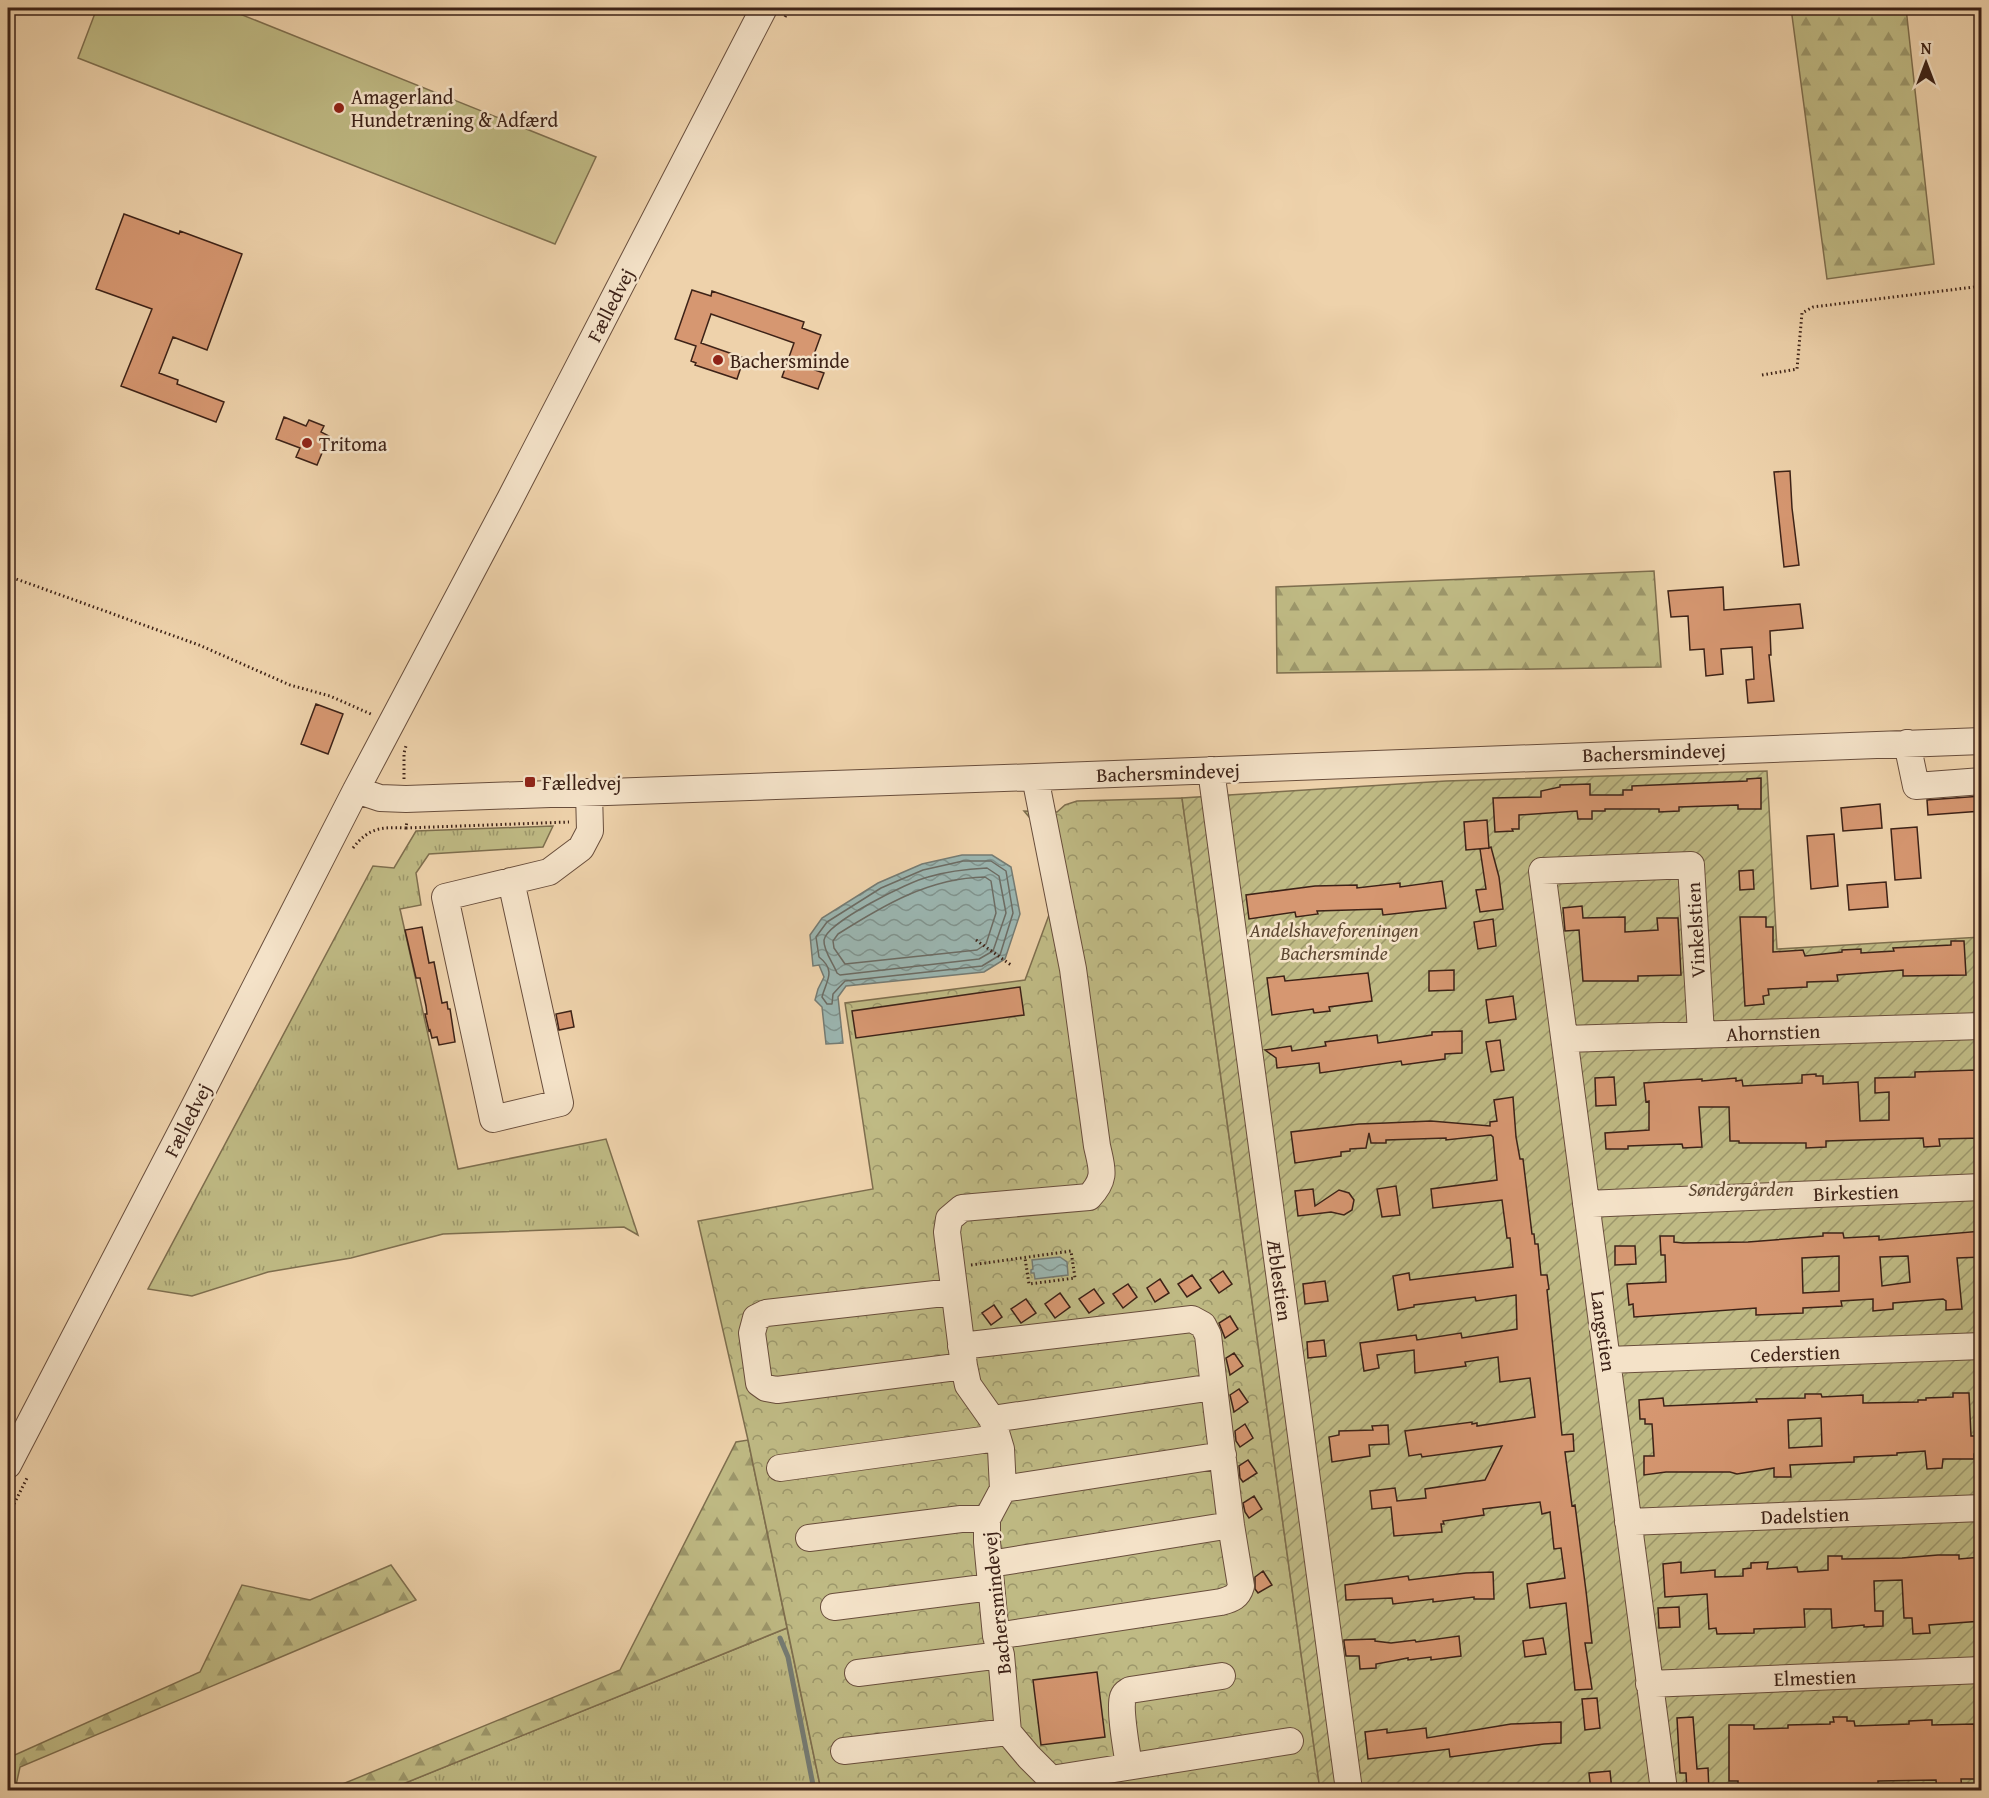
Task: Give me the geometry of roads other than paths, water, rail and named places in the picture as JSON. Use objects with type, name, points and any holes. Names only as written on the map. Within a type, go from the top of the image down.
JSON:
[{"type":"street","name":"Fælledvej","points":[[18,1469],[195,1107],[356,790],[510,499],[774,13]]},
{"type":"street","name":"Bachersmindevej","points":[[356,790],[380,798],[406,799],[1982,741]]},
{"type":"street","points":[[1907,743],[1916,786],[1982,781]]},
{"type":"street","name":"Æblestien","points":[[1211,770],[1349,1791]]},
{"type":"street","points":[[1035,777],[1073,969],[1102,1171],[1099,1186],[1089,1197],[962,1208],[949,1219],[946,1232],[962,1356],[968,1385],[994,1429],[1001,1449],[1003,1489],[1223,1455]]},
{"type":"street","points":[[511,881],[560,1103],[494,1119],[445,897],[511,881],[549,872],[581,848],[590,831],[589,792]]},
{"type":"street","name":"Vinkelstien","points":[[1542,871],[1691,866],[1701,1034]]},
{"type":"street","name":"Langstien","points":[[1542,871],[1664,1791]]},
{"type":"street","name":"Ahornstien","points":[[1565,1039],[1982,1026]]},
{"type":"street","name":"Birkestien","points":[[1587,1204],[1982,1187]]},
{"type":"street","points":[[858,1673],[1231,1600],[1239,1593],[1241,1586],[1231,1525],[1208,1335],[1203,1325],[1192,1319],[962,1356],[777,1390],[766,1389],[759,1383],[752,1333],[756,1318],[766,1313],[952,1280]]},
{"type":"street","name":"Cederstien","points":[[1608,1360],[1982,1346]]},
{"type":"street","points":[[780,1468],[1214,1387]]},
{"type":"street","name":"Bachersmindevej","points":[[1003,1489],[987,1520],[990,1576],[1008,1732]]},
{"type":"street","name":"Dadelstien","points":[[1628,1522],[1982,1508]]},
{"type":"street","points":[[809,1538],[961,1519],[987,1520]]},
{"type":"street","points":[[834,1608],[1231,1525]]},
{"type":"street","name":"Elmestien","points":[[1649,1684],[1982,1670]]},
{"type":"street","points":[[1129,1767],[1122,1709],[1122,1699],[1125,1693],[1130,1690],[1222,1676]]},
{"type":"street","points":[[844,1751],[1008,1732],[1052,1785],[1129,1767],[1290,1741]]},
{"type":"water","points":[[962,855],[992,855],[1011,867],[1020,914],[1005,959],[984,972],[846,986],[838,997],[843,1043],[826,1044],[822,1007],[815,1000],[824,977],[819,965],[813,966],[810,935],[822,918],[878,883],[922,864]]},
{"type":"water","points":[[1060,1257],[1067,1262],[1068,1275],[1035,1279],[1034,1273],[1031,1273],[1032,1260]]},
{"type":"waterway","points":[[780,1638],[788,1657],[814,1790]]},
{"type":"place","name":"Amagerland Hundetræning & Adfærd","points":[[339,108]]},
{"type":"place","name":"Bachersminde","points":[[718,360]]},
{"type":"place","name":"Tritoma","points":[[307,443]]},
{"type":"place","name":"Fælledvej","points":[[530,782]]},
{"type":"park label","name":"Andelshaveforeningen Bachersminde","points":[[1334,940]]},
{"type":"park label","name":"Søndergården","points":[[1741,1188]]}]
